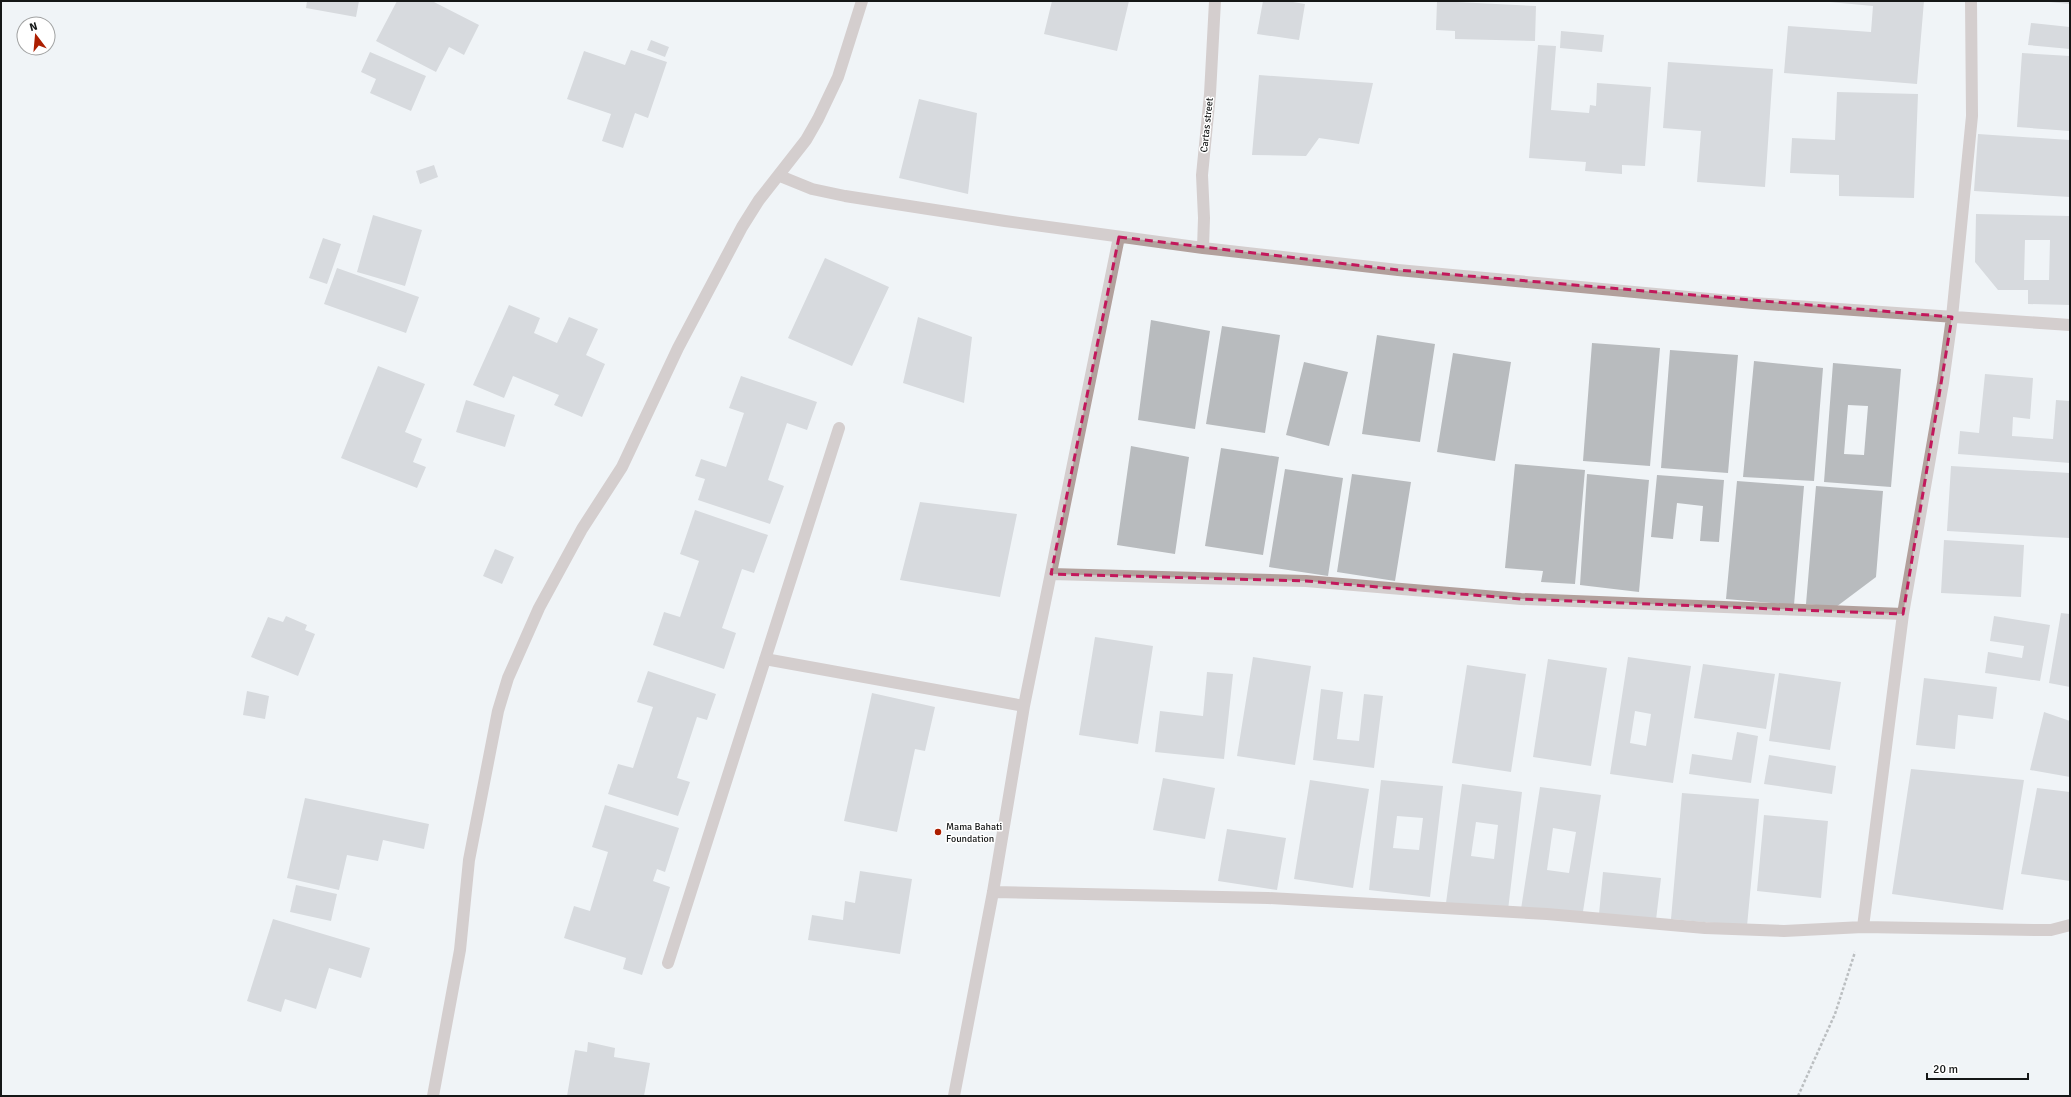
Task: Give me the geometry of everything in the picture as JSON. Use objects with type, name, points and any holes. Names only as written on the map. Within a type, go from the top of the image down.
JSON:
[{"type":"street","points":[[433,1096],[460,950],[469,860],[498,711],[508,678],[539,608],[582,529],[622,467],[678,348],[738,234],[759,200],[780,176],[806,140],[835,84],[862,1]]},
{"type":"street","name":"Cartas street","points":[[1203,248],[1204,218],[1202,175],[1210,94],[1215,1]]},
{"type":"street","points":[[1863,927],[1904,614],[1943,383],[1952,317],[1972,116],[1971,1]]},
{"type":"street","points":[[780,176],[812,189],[845,196],[1005,222],[1203,248],[1398,270],[1714,299],[2070,325]]},
{"type":"street","points":[[954,1096],[993,892],[1024,706],[1119,237]]},
{"type":"street","points":[[668,963],[839,428]]},
{"type":"street","points":[[1051,574],[1306,581],[1521,599],[1904,614]]},
{"type":"street","points":[[765,659],[1024,706]]},
{"type":"street","points":[[993,892],[1268,898],[1547,914],[1706,928],[1784,931],[1863,927],[2051,930],[2070,925]]},
{"type":"path","points":[[1798,1096],[1835,1014],[1863,927]]},
{"type":"highlighted area","points":[[1119,237],[1398,270],[1952,317],[1903,614],[1521,599],[1306,581],[1051,574]]},
{"type":"building","points":[[307,1],[359,1],[356,17],[306,8]]},
{"type":"building","points":[[397,1],[432,1],[479,25],[464,55],[449,47],[436,72],[376,41]]},
{"type":"building","points":[[1052,1],[1129,1],[1117,51],[1044,34]]},
{"type":"building","points":[[1263,1],[1287,1],[1305,4],[1299,40],[1257,34]]},
{"type":"building","points":[[1437,1],[1536,6],[1535,41],[1455,39],[1455,31],[1436,30]]},
{"type":"building","points":[[1819,1],[1924,1],[1917,84],[1784,73],[1788,26],[1871,32],[1873,6]]},
{"type":"building","points":[[2070,1],[2070,4],[2049,2]]},
{"type":"building","points":[[2031,23],[2070,27],[2070,49],[2028,45]]},
{"type":"building","points":[[1561,31],[1604,35],[1602,52],[1560,48]]},
{"type":"building","points":[[651,40],[669,47],[665,57],[647,50]]},
{"type":"building","points":[[1538,45],[1556,46],[1551,110],[1589,113],[1590,105],[1596,106],[1597,83],[1651,87],[1645,166],[1622,165],[1622,174],[1585,171],[1586,162],[1529,158]]},
{"type":"building","points":[[631,50],[667,62],[648,118],[635,113],[623,148],[602,141],[611,114],[567,99],[584,51],[625,65]]},
{"type":"building","points":[[370,52],[426,76],[411,111],[370,93],[376,79],[361,72]]},
{"type":"building","points":[[2022,53],[2070,56],[2070,131],[2017,127]]},
{"type":"building","points":[[1668,62],[1773,69],[1765,187],[1697,182],[1701,131],[1663,128]]},
{"type":"building","points":[[1259,75],[1373,83],[1359,144],[1319,138],[1306,156],[1252,155]]},
{"type":"building","points":[[1837,92],[1918,94],[1914,198],[1839,196],[1839,175],[1790,173],[1792,138],[1835,140]]},
{"type":"building","points":[[919,99],[977,113],[968,194],[899,178]]},
{"type":"building","points":[[1978,134],[2070,140],[2070,197],[1974,191]]},
{"type":"building","points":[[434,165],[438,177],[420,184],[416,171]]},
{"type":"building","points":[[1976,214],[2070,216],[2070,305],[2028,304],[2028,290],[1998,290],[1975,262]],"holes":[[[2025,240],[2050,240],[2049,280],[2024,280]]]},
{"type":"building","points":[[373,215],[422,230],[405,286],[357,272]]},
{"type":"building","points":[[323,238],[341,244],[327,284],[309,278]]},
{"type":"building","points":[[825,258],[889,287],[852,366],[788,338]]},
{"type":"building","points":[[337,268],[419,297],[406,333],[324,304]]},
{"type":"building","points":[[509,305],[540,318],[534,333],[557,343],[569,317],[598,329],[586,355],[605,364],[582,417],[554,405],[559,395],[513,376],[504,398],[473,385]]},
{"type":"building","points":[[918,317],[972,337],[964,403],[903,383]]},
{"type":"building","points":[[1151,320],[1210,331],[1195,429],[1138,420]]},
{"type":"building","points":[[1222,326],[1280,335],[1265,433],[1206,424]]},
{"type":"building","points":[[1377,335],[1435,344],[1420,442],[1362,434]]},
{"type":"building","points":[[1592,343],[1660,348],[1650,466],[1583,461]]},
{"type":"building","points":[[1670,350],[1738,355],[1728,473],[1661,468]]},
{"type":"building","points":[[1453,353],[1511,362],[1495,461],[1437,452]]},
{"type":"building","points":[[1754,361],[1823,368],[1814,481],[1743,477]]},
{"type":"building","points":[[1304,362],[1348,372],[1329,446],[1286,435]]},
{"type":"building","points":[[1833,363],[1901,369],[1891,487],[1824,482]],"holes":[[[1848,405],[1868,406],[1864,455],[1844,454]]]},
{"type":"building","points":[[378,366],[425,384],[405,432],[422,439],[413,462],[426,467],[417,488],[341,458]]},
{"type":"building","points":[[1985,374],[2033,378],[2030,419],[2013,417],[2012,436],[2053,439],[2056,400],[2070,401],[2070,463],[1958,454],[1960,431],[1979,433]]},
{"type":"building","points":[[741,376],[817,402],[807,430],[787,423],[768,480],[784,486],[770,524],[698,500],[705,479],[695,476],[701,459],[726,467],[744,413],[729,408]]},
{"type":"building","points":[[466,400],[515,415],[505,447],[456,432]]},
{"type":"building","points":[[1131,446],[1189,457],[1175,554],[1117,545]]},
{"type":"building","points":[[1221,448],[1279,457],[1263,555],[1205,546]]},
{"type":"building","points":[[1515,464],[1585,470],[1575,584],[1541,582],[1543,571],[1505,568]]},
{"type":"building","points":[[1951,466],[2070,473],[2069,538],[1947,531]]},
{"type":"building","points":[[1285,469],[1343,478],[1328,576],[1269,567]]},
{"type":"building","points":[[1352,474],[1411,482],[1395,581],[1337,572]]},
{"type":"building","points":[[1587,474],[1649,480],[1639,592],[1580,585]]},
{"type":"building","points":[[1657,475],[1724,480],[1719,542],[1700,541],[1703,506],[1677,503],[1673,539],[1651,537]]},
{"type":"building","points":[[1737,481],[1804,486],[1794,605],[1726,599]]},
{"type":"building","points":[[1816,486],[1883,491],[1876,577],[1836,607],[1806,604]]},
{"type":"building","points":[[920,502],[1017,514],[1000,597],[900,580]]},
{"type":"building","points":[[695,510],[768,535],[754,573],[742,569],[722,628],[736,633],[724,669],[653,645],[664,612],[680,617],[699,561],[680,554]]},
{"type":"building","points":[[1944,540],[2024,545],[2021,597],[1941,593]]},
{"type":"building","points":[[495,549],[514,557],[502,584],[483,576]]},
{"type":"building","points":[[2061,613],[2070,614],[2070,687],[2049,683]]},
{"type":"building","points":[[286,616],[307,625],[305,630],[315,634],[298,676],[251,657],[268,617],[283,622]]},
{"type":"building","points":[[1994,616],[2050,625],[2040,681],[1985,673],[1988,652],[2022,658],[2024,646],[1990,641]]},
{"type":"building","points":[[1095,637],[1153,646],[1138,744],[1079,735]]},
{"type":"building","points":[[1253,657],[1311,666],[1295,765],[1237,756]]},
{"type":"building","points":[[1628,657],[1691,666],[1673,783],[1610,774]],"holes":[[[1635,711],[1651,714],[1646,746],[1630,743]]]},
{"type":"building","points":[[1548,659],[1607,668],[1591,766],[1533,757]]},
{"type":"building","points":[[1703,664],[1775,674],[1766,729],[1694,718]]},
{"type":"building","points":[[1467,665],[1526,674],[1511,772],[1452,763]]},
{"type":"building","points":[[648,671],[716,694],[707,720],[697,717],[677,778],[690,782],[678,816],[608,794],[618,764],[633,768],[653,707],[637,702]]},
{"type":"building","points":[[1207,672],[1233,674],[1224,759],[1155,752],[1160,711],[1203,716]]},
{"type":"building","points":[[1779,673],[1841,682],[1830,750],[1769,741]]},
{"type":"building","points":[[1924,678],[1997,687],[1993,719],[1958,715],[1955,749],[1916,745]]},
{"type":"building","points":[[1321,689],[1343,692],[1337,739],[1359,741],[1364,694],[1383,696],[1374,768],[1313,760]]},
{"type":"building","points":[[247,691],[269,696],[265,719],[243,715]]},
{"type":"building","points":[[872,693],[935,707],[925,751],[915,749],[897,832],[844,821]]},
{"type":"building","points":[[2044,712],[2070,721],[2070,777],[2030,770]]},
{"type":"building","points":[[1737,732],[1758,736],[1751,783],[1689,774],[1692,754],[1732,760]]},
{"type":"building","points":[[1769,755],[1836,766],[1832,794],[1764,784]]},
{"type":"building","points":[[1911,769],[2024,780],[2003,910],[1892,894]]},
{"type":"building","points":[[1163,778],[1215,788],[1205,839],[1153,830]]},
{"type":"building","points":[[1310,780],[1369,789],[1353,888],[1294,879]]},
{"type":"building","points":[[1381,780],[1443,786],[1430,897],[1369,890]],"holes":[[[1397,816],[1423,818],[1419,850],[1393,848]]]},
{"type":"building","points":[[1462,784],[1522,792],[1508,910],[1446,903]],"holes":[[[1476,822],[1498,825],[1494,859],[1471,856]]]},
{"type":"building","points":[[1540,787],[1601,795],[1582,918],[1521,909]],"holes":[[[1553,828],[1576,832],[1569,873],[1547,870]]]},
{"type":"building","points":[[2037,788],[2070,792],[2070,881],[2021,874]]},
{"type":"building","points":[[1682,793],[1759,799],[1747,926],[1671,919]]},
{"type":"building","points":[[305,798],[429,824],[424,849],[383,840],[378,861],[347,855],[339,890],[287,878]]},
{"type":"building","points":[[605,805],[679,828],[665,872],[657,869],[653,881],[670,887],[642,975],[623,969],[626,958],[564,938],[574,906],[590,911],[608,852],[592,847]]},
{"type":"building","points":[[1764,815],[1828,821],[1821,898],[1757,891]]},
{"type":"building","points":[[1227,829],[1286,838],[1277,890],[1218,881]]},
{"type":"building","points":[[860,871],[912,879],[900,954],[808,940],[812,915],[843,920],[845,901],[855,903]]},
{"type":"building","points":[[1603,872],[1661,878],[1656,920],[1599,914]]},
{"type":"building","points":[[296,885],[337,894],[331,921],[290,912]]},
{"type":"building","points":[[273,919],[370,948],[361,978],[329,968],[316,1009],[285,999],[281,1012],[247,1001]]},
{"type":"building","points":[[588,1042],[615,1048],[614,1057],[650,1063],[644,1096],[567,1096],[575,1050],[587,1052]]},
{"type":"place","name":"Mama Bahati Foundation","points":[[938,832]]}]
